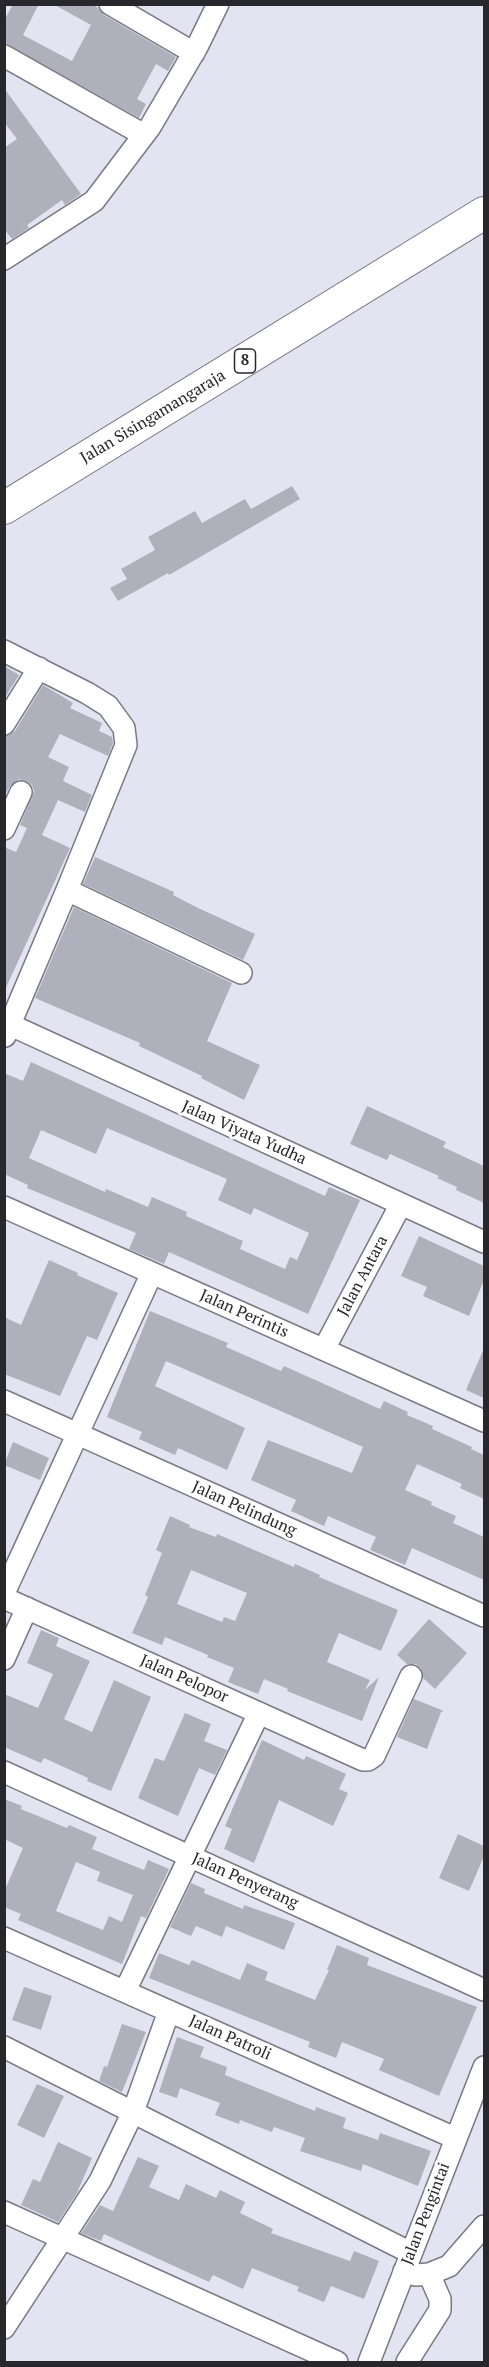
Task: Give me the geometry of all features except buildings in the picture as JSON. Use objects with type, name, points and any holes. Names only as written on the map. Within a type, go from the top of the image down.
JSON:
[{"type":"highway","name":"Jalan Sisingamangaraja","points":[[4,508],[484,213]]},
{"type":"street","points":[[110,4],[194,53]]},
{"type":"street","points":[[7,251],[94,201],[144,135],[194,53],[218,4]]},
{"type":"street","points":[[4,56],[144,135]]},
{"type":"street","points":[[4,651],[108,706],[124,728],[126,746],[67,890],[6,1027]]},
{"type":"street","points":[[4,724],[39,668]]},
{"type":"street","points":[[4,829],[21,792]]},
{"type":"street","points":[[67,890],[241,973]]},
{"type":"street","name":"Jalan Viyata Yudha","points":[[6,1027],[484,1242]]},
{"type":"street","name":"Jalan Antara","points":[[324,1349],[401,1204]]},
{"type":"street","name":"Jalan Perintis","points":[[4,1207],[484,1421]]},
{"type":"street","points":[[4,1593],[152,1273]]},
{"type":"street","name":"Jalan Pelindung","points":[[4,1401],[484,1616]]},
{"type":"street","name":"Jalan Pelopor","points":[[4,1598],[363,1760],[374,1756],[411,1676]]},
{"type":"street","points":[[4,1659],[27,1608]]},
{"type":"street","points":[[125,1991],[259,1713]]},
{"type":"street","name":"Jalan Penyerang","points":[[4,1772],[484,1990]]},
{"type":"street","name":"Jalan Patroli","points":[[4,1938],[456,2138]]},
{"type":"street","points":[[4,2328],[61,2237],[100,2181],[133,2112],[169,2011]]},
{"type":"street","points":[[4,2047],[133,2112],[407,2262],[416,2275],[429,2274],[449,2266],[484,2226]]},
{"type":"street","name":"Jalan Pengintai","points":[[369,2362],[484,2067]]},
{"type":"street","points":[[4,2212],[337,2362]]},
{"type":"street","points":[[406,2362],[440,2310],[440,2299],[429,2274]]}]
